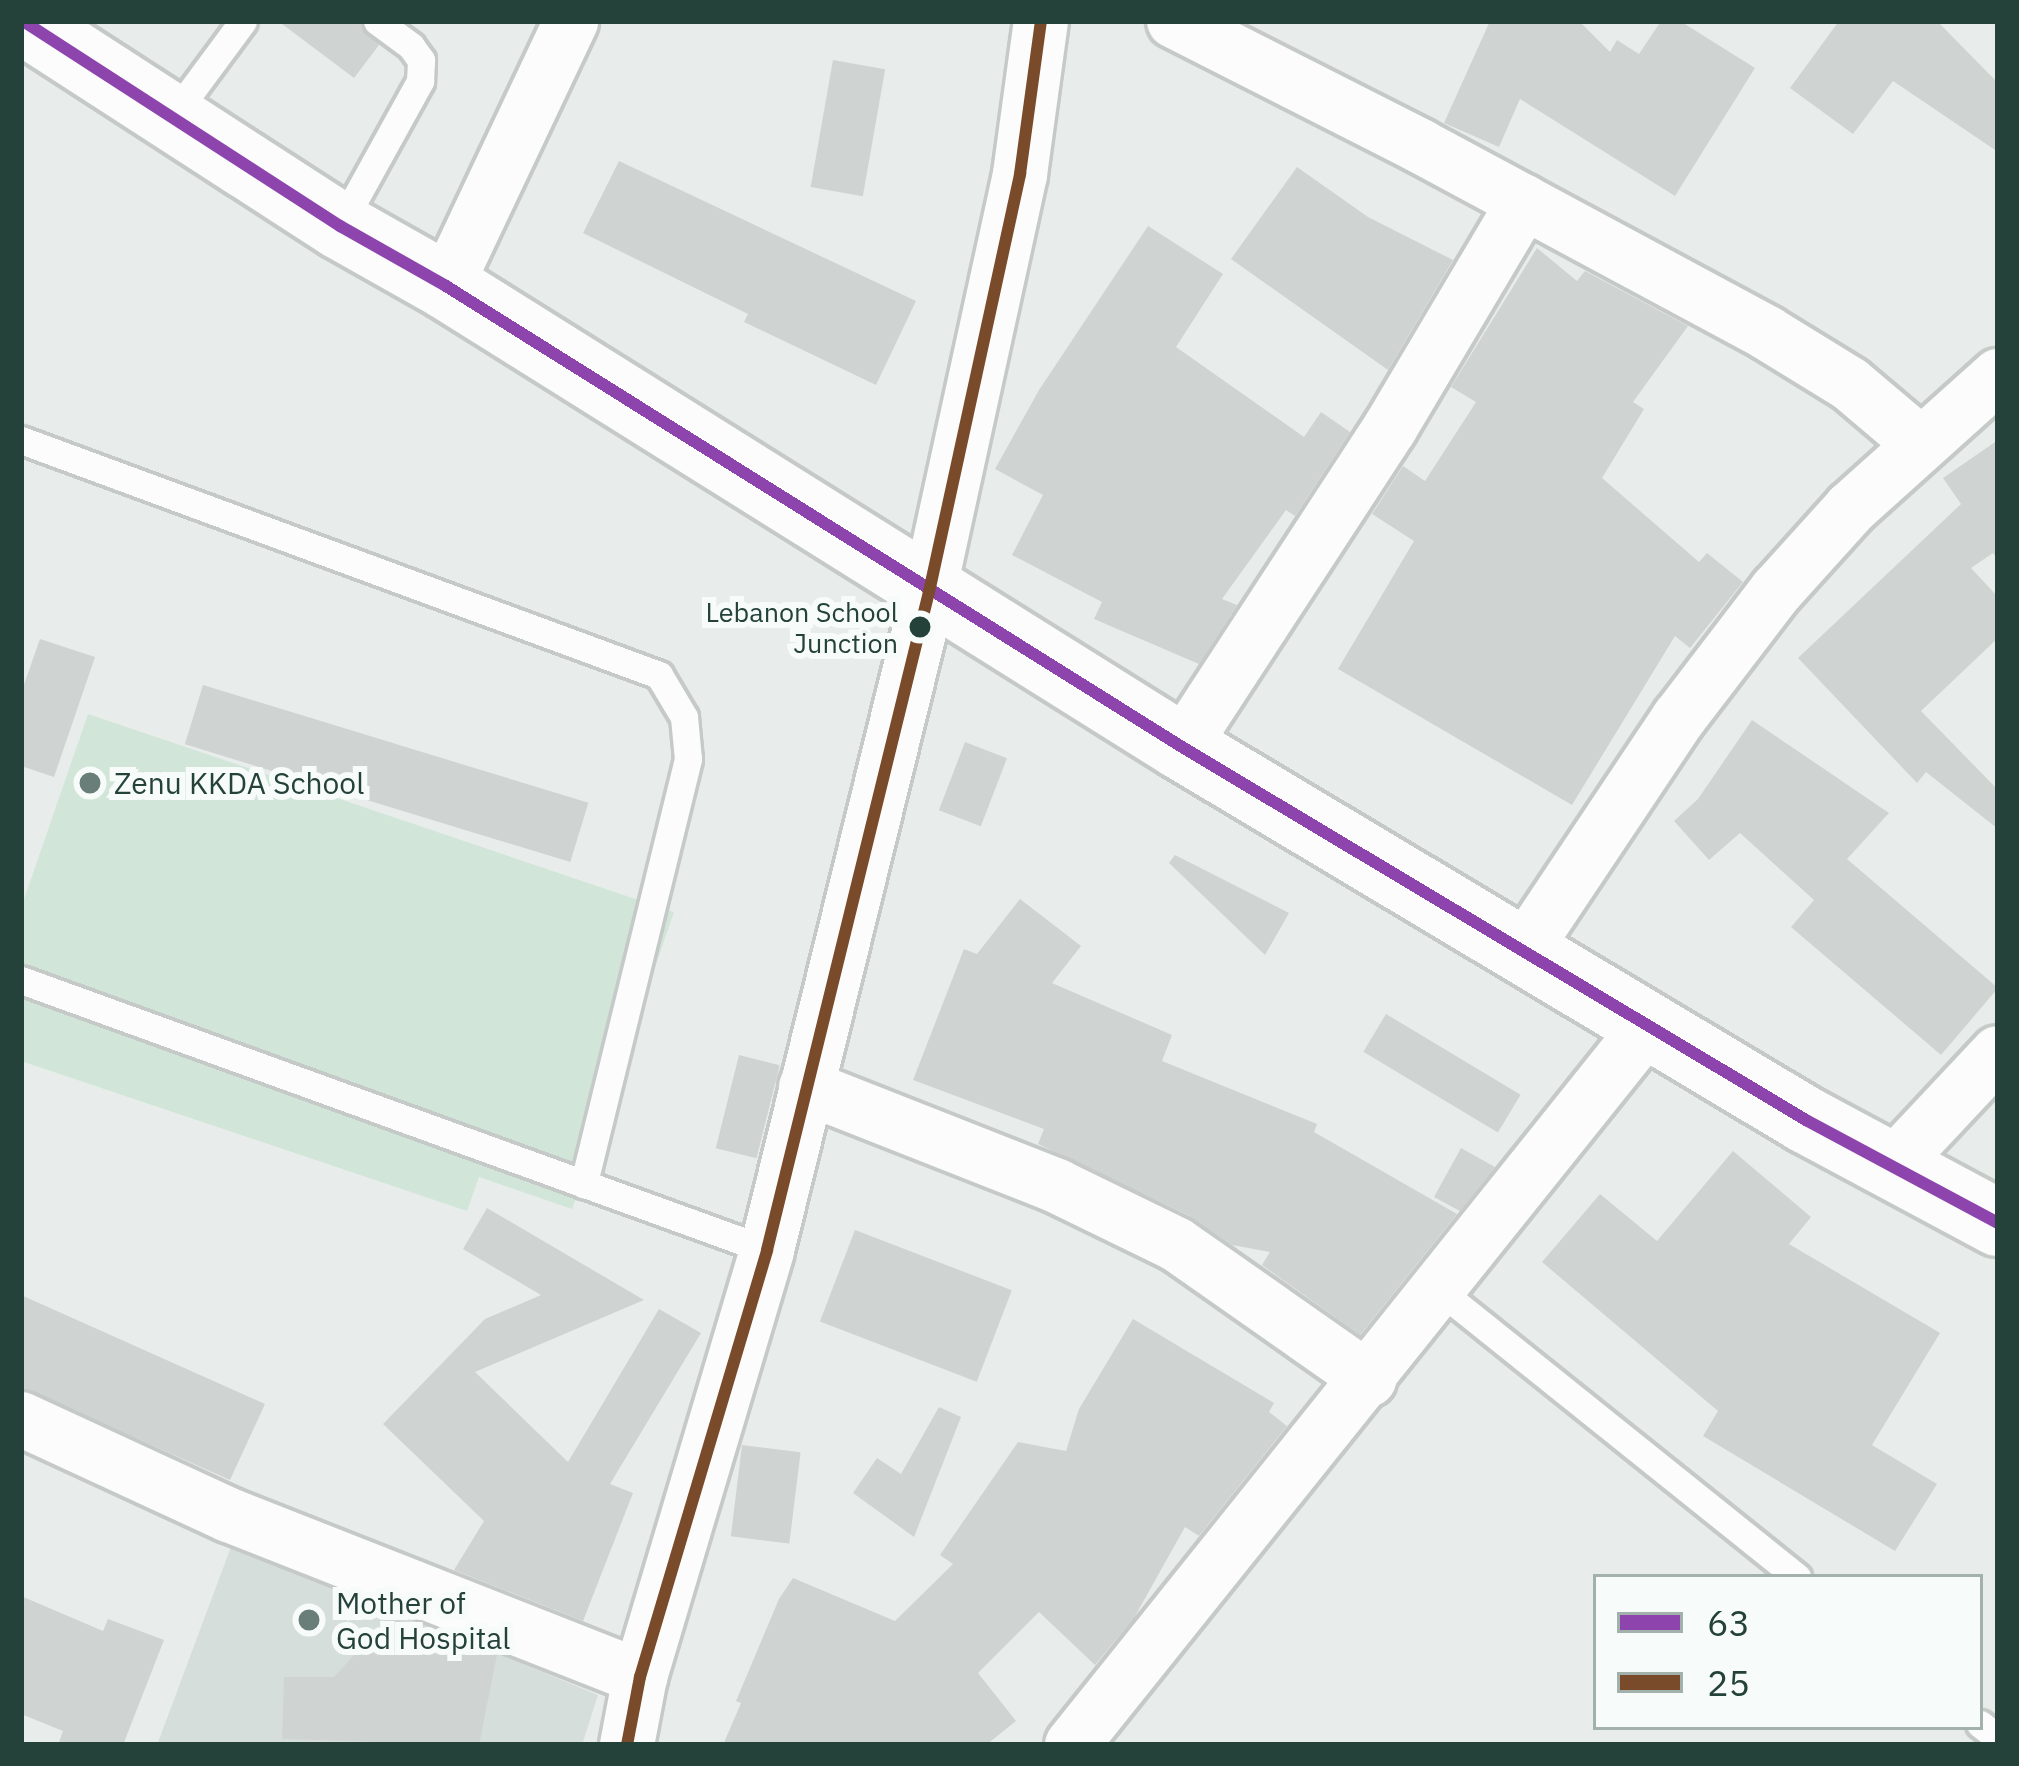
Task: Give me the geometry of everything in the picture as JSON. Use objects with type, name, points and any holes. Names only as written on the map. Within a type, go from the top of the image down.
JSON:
[{"type":"main road","points":[[23,21],[340,226],[446,286],[1181,747],[1648,1026],[1998,1223]]},
{"type":"street","points":[[446,286],[571,21]]},
{"type":"street","points":[[627,1745],[640,1677],[767,1250],[929,592],[1020,174],[1041,21]]},
{"type":"street","points":[[1174,21],[1523,202],[1817,364],[1922,444]]},
{"type":"street","points":[[1181,747],[1390,428],[1523,202]]},
{"type":"street","points":[[1524,950],[1678,718],[1777,590],[1851,508],[1998,376]]},
{"type":"street","points":[[1072,1745],[1648,1026]]},
{"type":"street","points":[[1892,1166],[1998,1054]]},
{"type":"street","points":[[806,1087],[1057,1186],[1176,1244],[1369,1379]]},
{"type":"street","points":[[21,1419],[229,1515],[640,1677]]},
{"type":"lane","points":[[172,117],[242,21]]},
{"type":"lane","points":[[340,226],[420,81],[421,60],[411,46],[377,21]]},
{"type":"lane","points":[[21,440],[659,675],[684,717],[688,759],[584,1184]]},
{"type":"lane","points":[[21,980],[767,1250]]},
{"type":"lane","points":[[1438,1290],[1793,1574]]},
{"type":"shaded area","name":"Mother of God Hospital","points":[[232,1544],[598,1695],[582,1745],[157,1745]]},
{"type":"green space","points":[[88,714],[674,912],[572,1209],[479,1177],[467,1211],[21,1061],[21,908]]},
{"type":"building","points":[[278,21],[359,21],[379,45],[354,78]]},
{"type":"building","points":[[1490,21],[1579,21],[1610,52],[1617,40],[1639,54],[1661,21],[1680,21],[1755,68],[1675,196],[1520,99],[1499,147],[1444,123]]},
{"type":"building","points":[[1839,21],[1937,21],[1998,83],[1998,152],[1893,81],[1853,134],[1790,88]]},
{"type":"building","points":[[833,60],[885,69],[863,196],[811,187]]},
{"type":"building","points":[[619,161],[916,301],[876,385],[744,322],[748,314],[583,233]]},
{"type":"building","points":[[1297,167],[1368,217],[1453,260],[1388,370],[1231,259]]},
{"type":"building","points":[[1148,226],[1223,274],[1176,347],[1304,437],[1321,412],[1350,432],[1295,516],[1286,510],[1222,599],[1237,605],[1199,664],[1094,619],[1102,602],[1012,555],[1043,495],[995,469],[1039,390]]},
{"type":"building","points":[[1537,248],[1577,281],[1585,271],[1688,326],[1633,402],[1644,409],[1602,478],[1699,562],[1707,553],[1743,582],[1690,648],[1675,636],[1572,805],[1338,669],[1414,541],[1372,514],[1403,466],[1425,481],[1476,402],[1451,387]]},
{"type":"building","points":[[1998,440],[1998,560],[1993,553],[1971,568],[1998,597],[1998,638],[1921,711],[1998,790],[1998,829],[1926,772],[1917,783],[1798,658],[1961,504],[1943,478]]},
{"type":"building","points":[[40,639],[95,657],[54,777],[21,766],[21,693]]},
{"type":"building","points":[[203,685],[588,803],[570,862],[185,744]]},
{"type":"building","points":[[1752,720],[1889,813],[1847,859],[1998,988],[1941,1055],[1791,927],[1814,900],[1740,833],[1709,860],[1674,821],[1698,799]]},
{"type":"building","points":[[965,742],[1007,758],[981,826],[939,810]]},
{"type":"building","points":[[1175,855],[1289,913],[1265,955],[1169,863]]},
{"type":"building","points":[[1020,899],[1081,946],[1052,983],[1172,1035],[1162,1061],[1317,1124],[1314,1132],[1457,1214],[1360,1335],[1262,1265],[1270,1252],[1232,1245],[1190,1216],[1038,1144],[1044,1129],[913,1080],[964,949],[977,954]]},
{"type":"building","points":[[1386,1014],[1521,1095],[1498,1133],[1363,1052]]},
{"type":"building","points":[[739,1055],[780,1065],[757,1158],[716,1148]]},
{"type":"building","points":[[1461,1148],[1495,1167],[1460,1211],[1434,1197]]},
{"type":"building","points":[[1733,1151],[1811,1217],[1789,1244],[1940,1333],[1872,1445],[1937,1484],[1895,1551],[1703,1436],[1718,1411],[1542,1262],[1600,1194],[1657,1241]]},
{"type":"building","points":[[487,1208],[644,1300],[475,1372],[568,1462],[659,1309],[701,1333],[610,1484],[633,1493],[583,1621],[454,1570],[484,1521],[383,1424],[485,1319],[541,1295],[463,1249]]},
{"type":"building","points":[[855,1230],[1012,1290],[977,1382],[820,1321]]},
{"type":"building","points":[[21,1295],[265,1404],[230,1480],[21,1387]]},
{"type":"building","points":[[1133,1319],[1274,1403],[1269,1412],[1287,1426],[1199,1536],[1185,1527],[1134,1618],[1095,1665],[1039,1612],[978,1673],[1016,1721],[986,1745],[723,1745],[741,1703],[736,1701],[779,1599],[793,1578],[895,1621],[953,1564],[940,1555],[1018,1442],[1066,1451],[1079,1409]]},
{"type":"building","points":[[939,1407],[961,1417],[914,1537],[853,1493],[877,1458],[901,1474]]},
{"type":"building","points":[[742,1445],[801,1452],[789,1544],[731,1536]]},
{"type":"building","points":[[21,1596],[103,1631],[108,1619],[164,1640],[123,1745],[58,1745],[63,1731],[21,1714]]},
{"type":"building","points":[[392,1613],[415,1634],[421,1625],[497,1655],[479,1745],[282,1739],[284,1677],[334,1677]]},
{"type":"transit line","name":"63","points":[[23,21],[340,226],[446,286],[1182,747],[1806,1120],[1998,1223]]},
{"type":"transit line","name":"25","points":[[627,1745],[640,1677],[767,1250],[929,592],[1020,174],[1041,21]]},
{"type":"place","name":"Lebanon School Junction","points":[[920,627]]},
{"type":"place","name":"Zenu KKDA School","points":[[90,783]]},
{"type":"place","name":"Mother of God Hospital","points":[[309,1620]]}]
